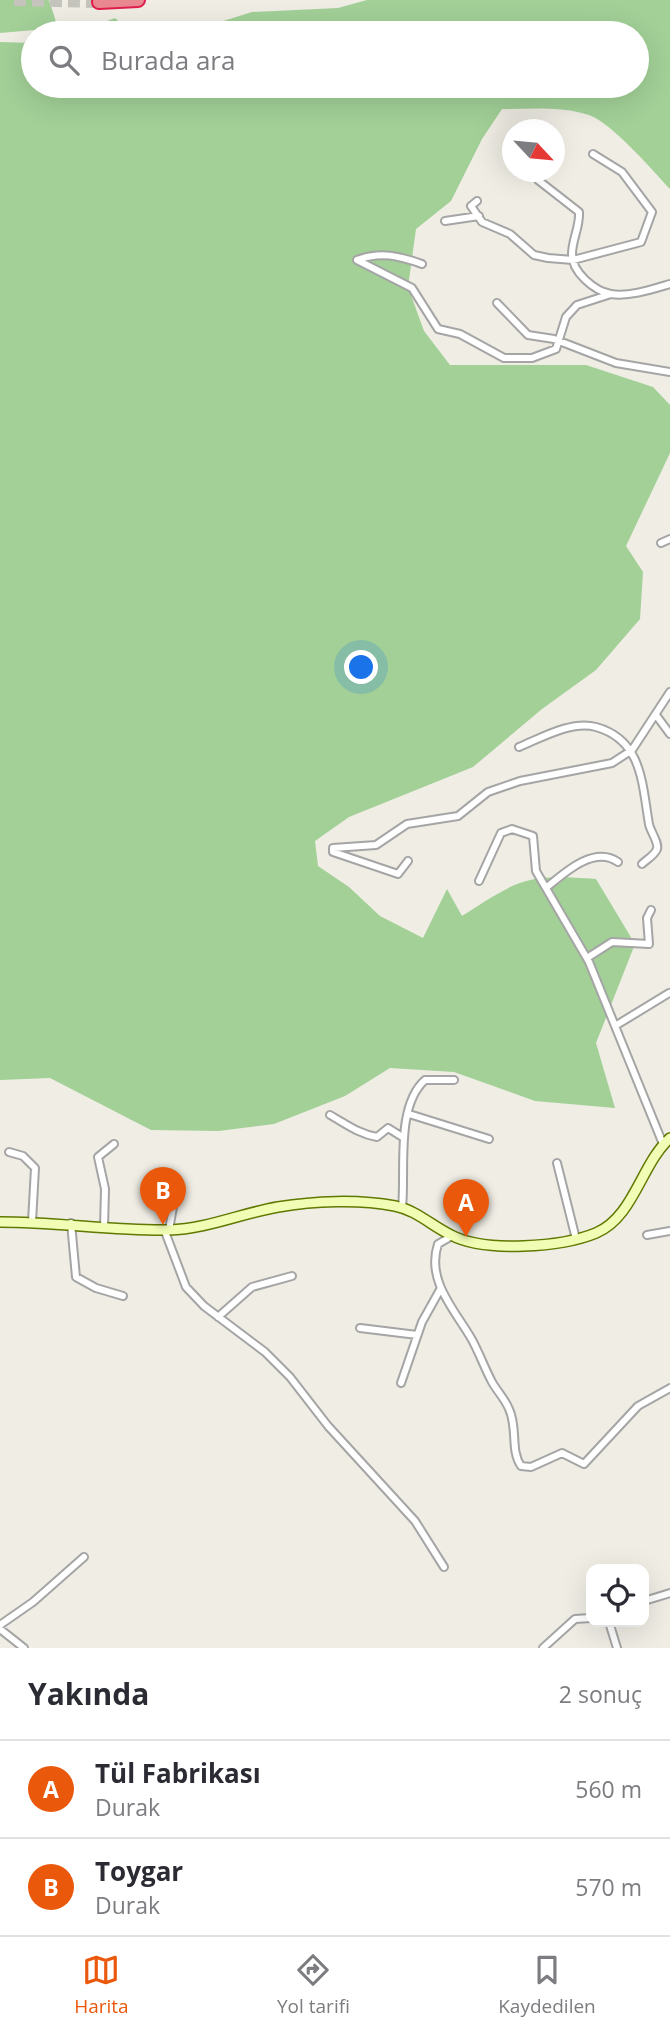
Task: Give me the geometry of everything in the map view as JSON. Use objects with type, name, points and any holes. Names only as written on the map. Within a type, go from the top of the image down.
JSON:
[{"type":"highway","points":[[99,2],[138,0]]},
{"type":"main road","points":[[0,1222],[166,1229],[198,1226],[278,1207],[356,1203],[402,1208],[452,1236],[474,1242],[518,1245],[576,1239],[598,1232],[613,1222],[667,1141]]},
{"type":"street","points":[[477,201],[471,206],[482,222],[521,242],[534,255],[573,260],[641,242],[650,225],[652,212],[622,172],[593,153]]},
{"type":"street","points":[[541,182],[579,212],[573,260],[577,272],[585,280],[611,294]]},
{"type":"street","points":[[445,222],[479,216]]},
{"type":"street","points":[[422,264],[387,254],[372,254],[357,260],[412,288],[438,329],[460,334],[496,355],[513,359],[532,358],[552,352],[559,341],[566,317],[577,305],[611,294],[670,285]]},
{"type":"street","points":[[497,303],[528,335],[559,341],[616,363],[670,372]]},
{"type":"street","points":[[660,543],[670,540]]},
{"type":"street","points":[[408,861],[398,874],[333,852],[333,848],[376,845],[407,824],[457,816],[488,792],[520,781],[612,763],[632,750],[670,692]]},
{"type":"street","points":[[656,715],[670,734]]},
{"type":"street","points":[[519,747],[570,728],[593,726],[632,750],[645,785],[649,824],[657,845],[655,852],[642,864]]},
{"type":"street","points":[[479,881],[501,833],[512,829],[533,836],[533,864],[587,958],[667,1141]]},
{"type":"street","points":[[546,888],[566,871],[592,858],[605,857],[618,862]]},
{"type":"street","points":[[587,958],[612,942],[649,944],[647,918],[651,910]]},
{"type":"street","points":[[615,1026],[669,993]]},
{"type":"street","points":[[402,1208],[404,1138],[412,1098],[425,1080],[454,1080]]},
{"type":"street","points":[[408,1114],[489,1139]]},
{"type":"street","points":[[330,1115],[355,1131],[371,1136],[377,1137],[384,1129],[392,1128],[404,1138]]},
{"type":"street","points":[[104,1228],[105,1189],[97,1157],[114,1144]]},
{"type":"street","points":[[9,1152],[23,1156],[34,1168],[36,1189],[32,1222]]},
{"type":"street","points":[[557,1163],[576,1239]]},
{"type":"street","points":[[177,1184],[166,1229],[186,1287],[218,1317],[265,1352],[290,1377],[328,1426],[415,1521],[443,1567]]},
{"type":"street","points":[[71,1223],[76,1277],[96,1288],[123,1296]]},
{"type":"street","points":[[647,1235],[670,1231]]},
{"type":"street","points":[[452,1236],[443,1239],[435,1252],[441,1288],[509,1409],[515,1458],[521,1466],[531,1467],[562,1453],[584,1464],[638,1406],[670,1388]]},
{"type":"street","points":[[218,1317],[252,1287],[292,1276]]},
{"type":"street","points":[[401,1383],[417,1335],[441,1288]]},
{"type":"street","points":[[360,1328],[417,1335]]},
{"type":"street","points":[[24,1648],[0,1627],[85,1557]]},
{"type":"street","points":[[649,1599],[670,1593]]},
{"type":"street","points":[[543,1648],[575,1619],[586,1618]]},
{"type":"street","points":[[611,1627],[617,1648]]},
{"type":"green space","points":[[0,0],[49,0],[56,21],[21,21],[21,31],[0,33]]},
{"type":"green space","points":[[367,0],[670,0],[670,189],[620,137],[589,115],[557,109],[502,109],[482,139],[451,201],[416,229],[408,287],[424,331],[450,365],[586,365],[653,387],[670,405],[670,453],[626,546],[643,572],[640,619],[596,670],[542,709],[473,767],[349,817],[315,841],[318,866],[349,887],[380,916],[423,938],[447,889],[462,916],[498,893],[525,881],[554,877],[596,879],[635,944],[596,1043],[615,1108],[535,1101],[454,1072],[390,1068],[345,1096],[274,1124],[219,1131],[151,1130],[50,1078],[0,1080],[0,42],[21,43],[21,98],[649,98],[649,21],[223,21],[252,12],[338,8]]},
{"type":"tunnel","points":[[14,0],[99,2]]},
{"type":"place","name":"Toygar","points":[[163,1225]]},
{"type":"place","name":"Tül Fabrikası","points":[[466,1237]]}]
